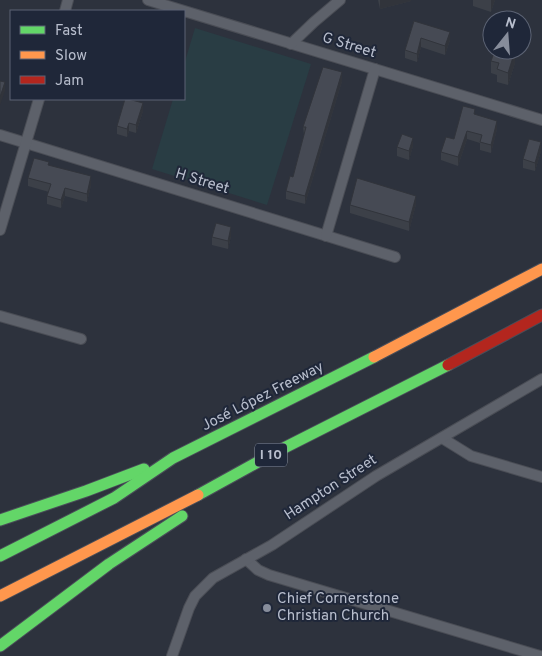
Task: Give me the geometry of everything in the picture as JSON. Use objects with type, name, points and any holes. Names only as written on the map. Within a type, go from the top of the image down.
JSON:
[{"type":"highway","name":"José López Freeway","points":[[0,556],[114,498],[173,458],[324,383],[542,268]]},
{"type":"highway","name":"I 10","points":[[0,596],[170,510],[264,458],[542,315]]},
{"type":"highway","points":[[0,520],[86,491],[173,458]]},
{"type":"highway","points":[[0,646],[109,564],[209,500],[264,458]]},
{"type":"street","name":"G Street","points":[[148,0],[180,10]]},
{"type":"street","points":[[291,44],[340,0]]},
{"type":"street","name":"G Street","points":[[185,11],[542,120]]},
{"type":"street","points":[[326,236],[375,70]]},
{"type":"street","points":[[0,230],[39,100]]},
{"type":"street","name":"H Street","points":[[0,136],[395,257]]},
{"type":"street","points":[[0,316],[81,339]]},
{"type":"street","name":"Hampton Street","points":[[172,656],[195,596],[213,578],[272,545],[376,476],[542,379]]},
{"type":"street","points":[[442,438],[471,456],[542,477]]},
{"type":"street","points":[[246,559],[258,570],[269,575],[540,656]]},
{"type":"shaded area","points":[[195,28],[311,64],[267,205],[152,169],[173,100],[185,100],[185,62]]},
{"type":"building","points":[[414,21],[450,32],[445,46],[421,38],[417,54],[405,50]]},
{"type":"building","points":[[512,60],[508,73],[497,69],[499,63],[491,61]]},
{"type":"building","points":[[323,67],[342,72],[305,196],[286,191],[290,176],[293,177],[306,127],[303,127]]},
{"type":"building","points":[[0,81],[5,82],[0,97]]},
{"type":"building","points":[[125,100],[143,103],[136,125],[129,123],[127,129],[117,126]]},
{"type":"building","points":[[463,106],[475,109],[474,114],[497,121],[491,145],[480,142],[482,135],[467,131],[458,157],[441,152],[446,137],[454,139]]},
{"type":"building","points":[[402,134],[413,138],[409,151],[397,147]]},
{"type":"building","points":[[529,139],[541,142],[535,163],[523,159]]},
{"type":"building","points":[[34,158],[49,162],[48,165],[91,176],[87,194],[65,188],[61,200],[47,196],[51,184],[28,178]]},
{"type":"building","points":[[357,178],[416,196],[409,222],[350,205]]},
{"type":"building","points":[[216,223],[231,227],[228,241],[212,237]]},
{"type":"traffic: fast","points":[[0,556],[114,498],[173,458],[374,357]]},
{"type":"traffic: fast","points":[[198,495],[276,452],[448,365]]},
{"type":"traffic: fast","points":[[0,520],[144,469]]},
{"type":"traffic: fast","points":[[0,646],[109,564],[182,516]]},
{"type":"traffic: slow","points":[[374,357],[542,269]]},
{"type":"traffic: slow","points":[[0,596],[198,495]]},
{"type":"traffic: jam","points":[[448,365],[542,315]]},
{"type":"place","name":"Chief Cornerstone Christian Church","points":[[267,608]]}]
